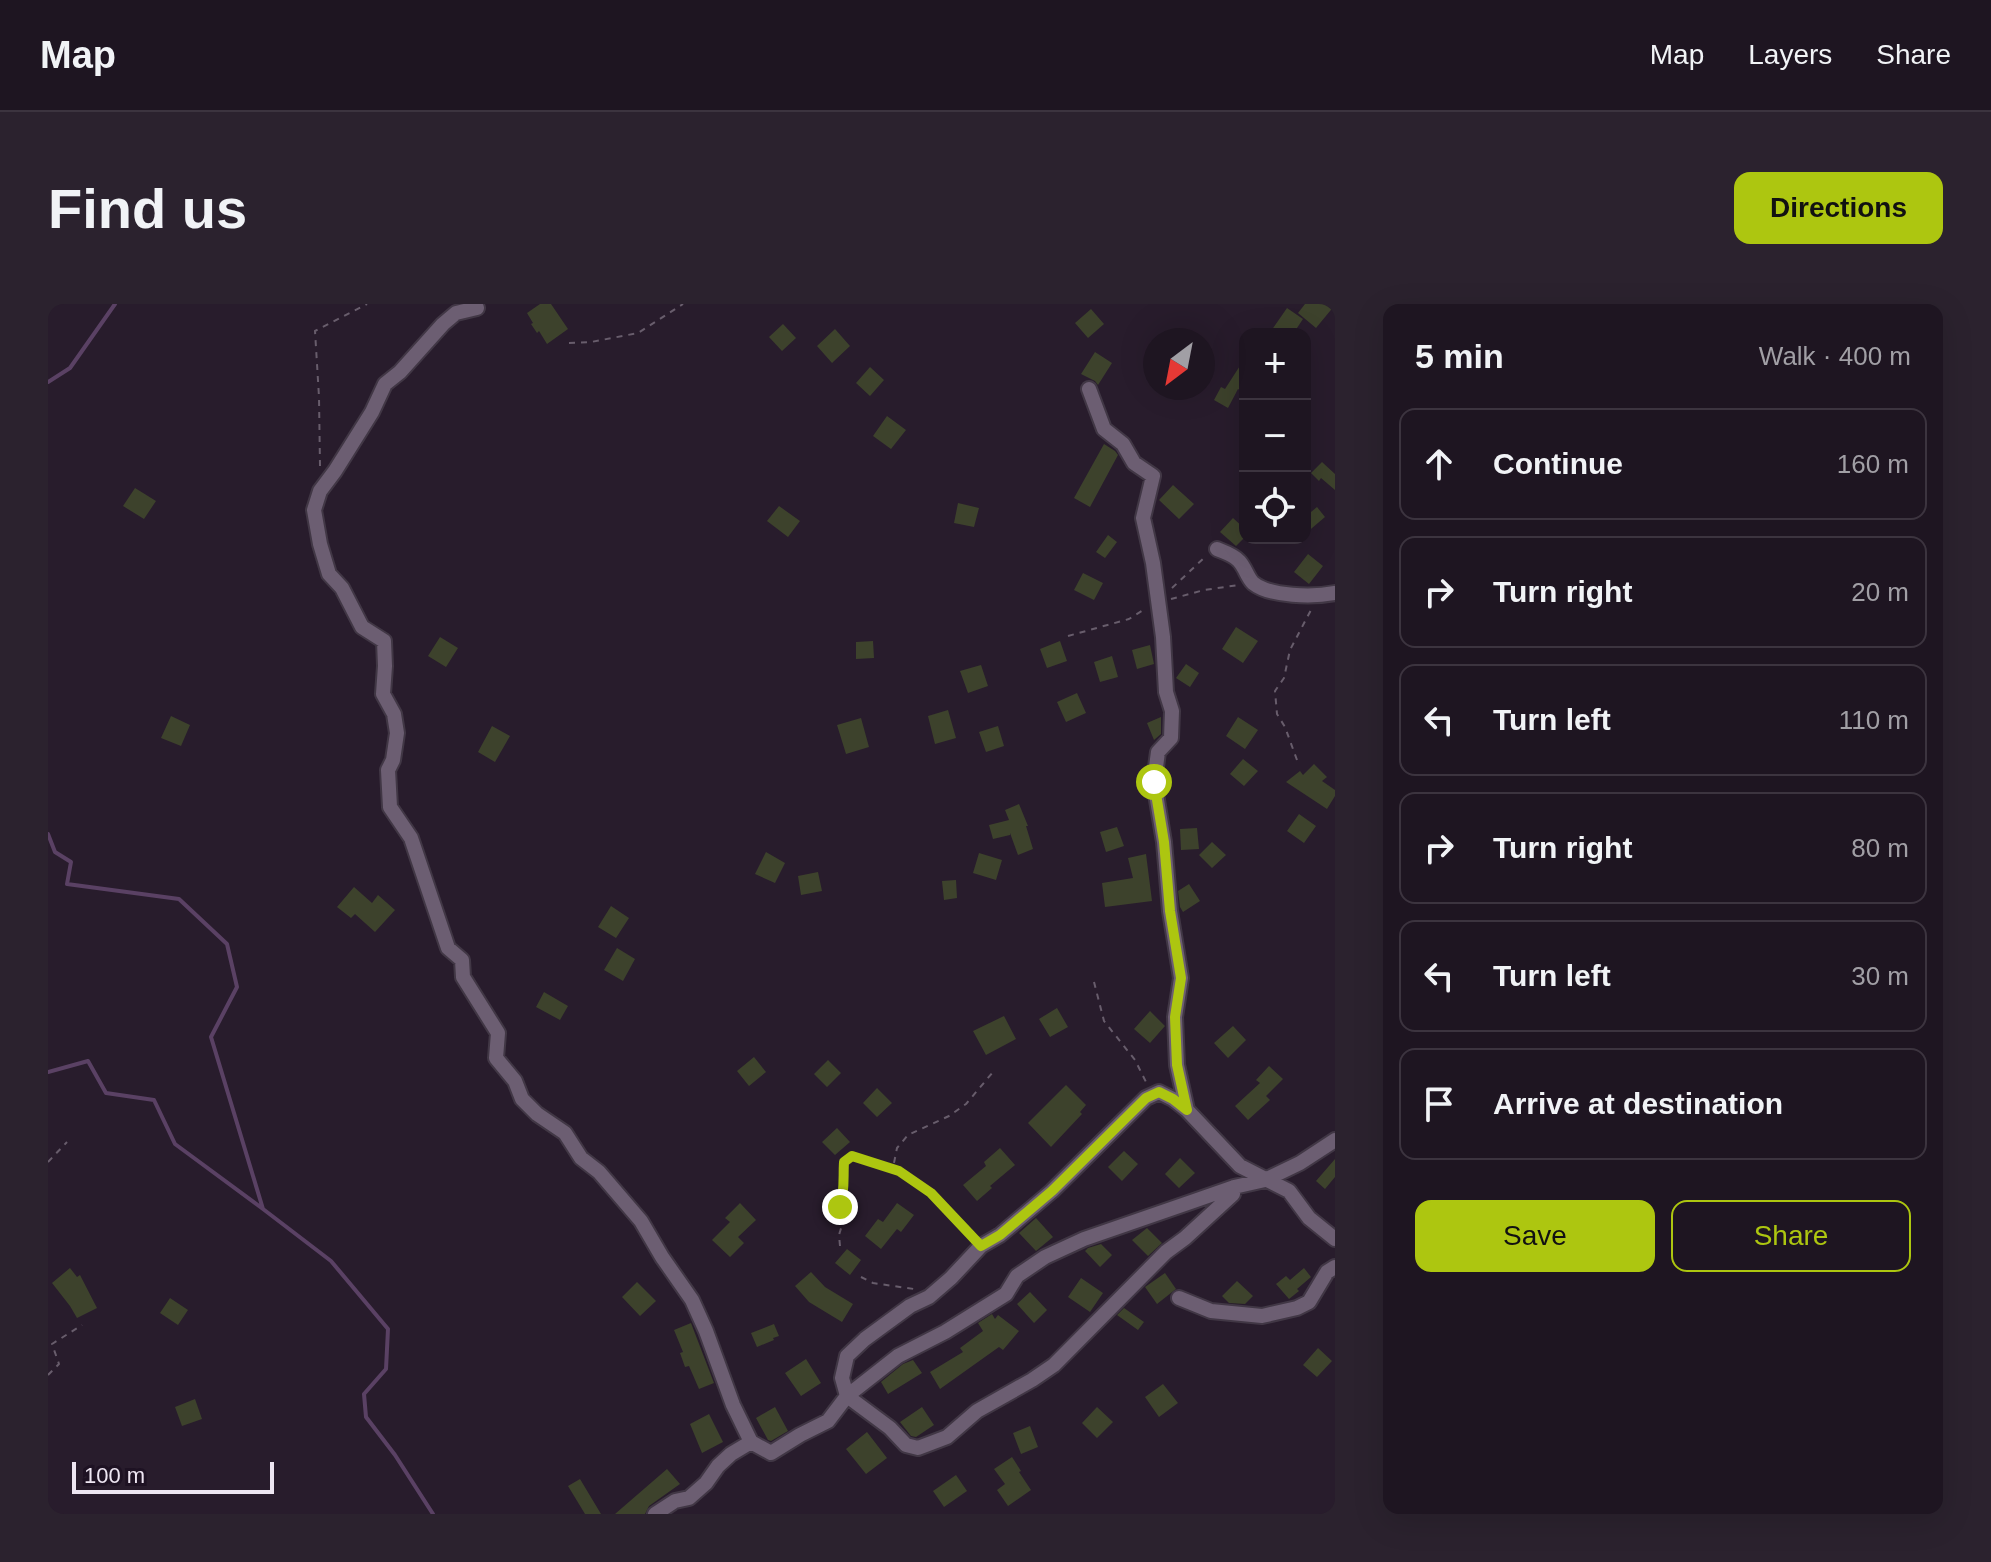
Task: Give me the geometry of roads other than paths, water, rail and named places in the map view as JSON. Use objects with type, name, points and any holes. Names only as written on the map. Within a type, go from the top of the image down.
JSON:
[{"type":"street","points":[[477,308],[456,313],[385,384],[372,412],[320,491],[314,510],[320,544],[329,574],[342,588],[362,627],[384,641],[383,694],[394,714],[397,733],[393,760],[388,770],[390,807],[411,838],[448,948],[462,960],[463,977],[498,1033],[496,1058],[515,1081],[522,1099],[537,1114],[565,1133],[581,1158],[599,1172],[641,1221],[692,1300],[733,1405],[751,1442],[771,1453],[828,1421],[847,1396],[898,1356],[945,1332],[1006,1294],[1017,1276],[1045,1257],[1084,1239],[1234,1187],[1265,1180],[1300,1163],[1335,1140]]},
{"type":"street","points":[[1089,389],[1104,429],[1123,444],[1134,463],[1153,476],[1143,518],[1153,563],[1163,637],[1166,692],[1172,711],[1171,738],[1158,752],[1154,782],[1181,978],[1175,1017],[1177,1065],[1187,1110]]},
{"type":"street","points":[[1217,549],[1238,559],[1252,582],[1264,589],[1318,596],[1335,593]]},
{"type":"street","points":[[1234,1187],[1233,1194],[1166,1252],[1054,1365],[977,1411],[947,1437],[918,1448],[906,1445],[890,1428],[847,1396],[842,1378],[847,1356],[910,1306],[929,1297],[981,1246],[1000,1235],[1052,1191],[1146,1098],[1159,1092],[1187,1110],[1240,1166],[1289,1191],[1309,1218],[1335,1239]]},
{"type":"street","points":[[1179,1298],[1211,1311],[1262,1316],[1309,1302],[1327,1272],[1335,1267]]},
{"type":"street","points":[[655,1514],[675,1501],[689,1498],[731,1454],[751,1442]]},
{"type":"waterway","points":[[48,382],[70,368],[115,304]]},
{"type":"waterway","points":[[48,834],[55,852],[71,862],[67,884],[179,899],[227,944],[237,987],[211,1037],[263,1209],[331,1261],[388,1329],[386,1369],[364,1394],[366,1417],[433,1514]]},
{"type":"waterway","points":[[48,1072],[88,1061],[106,1093],[154,1100],[175,1144],[263,1209]]}]
